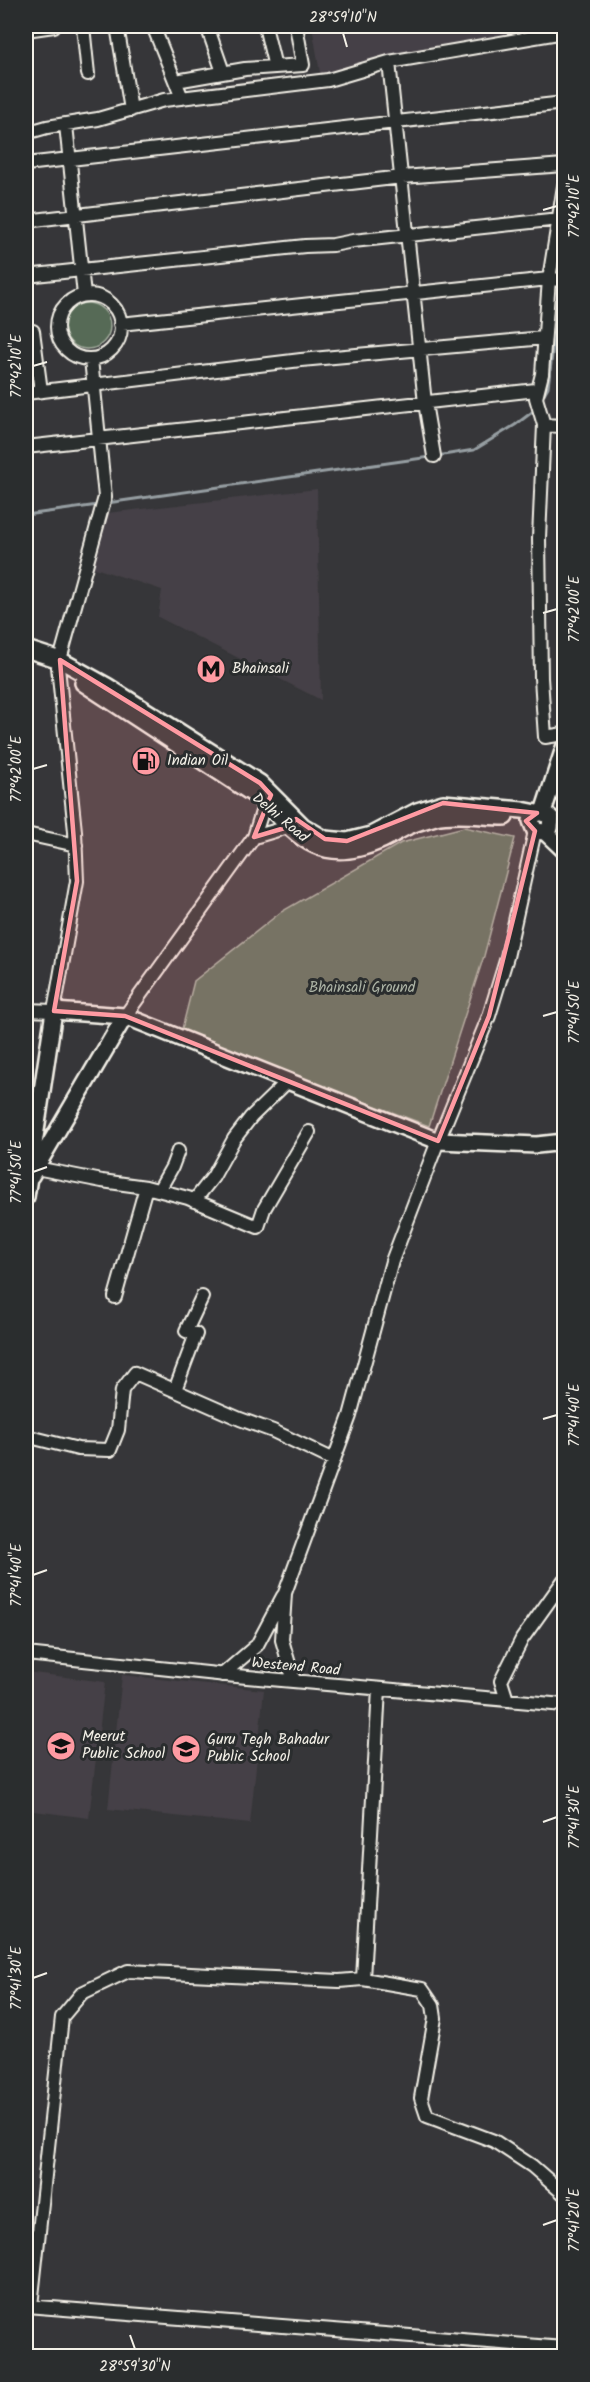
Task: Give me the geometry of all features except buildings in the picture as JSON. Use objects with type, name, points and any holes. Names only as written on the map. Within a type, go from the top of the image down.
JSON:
[{"type":"main road","points":[[26,648],[59,663]]},
{"type":"main road","points":[[26,658],[59,663]]},
{"type":"main road","name":"Delhi Road","points":[[59,663],[268,799],[292,823],[325,839],[347,841],[371,835],[408,815],[443,803],[522,810],[540,821]]},
{"type":"main road","points":[[540,821],[564,748]]},
{"type":"main road","points":[[540,821],[564,827]]},
{"type":"main road","points":[[540,821],[564,850]]},
{"type":"main road","points":[[26,1197],[26,1184],[54,1011],[125,1016],[438,1141],[537,1145],[564,1142]]},
{"type":"main road","points":[[26,1184],[125,1016]]},
{"type":"street","points":[[26,30],[54,26]]},
{"type":"street","points":[[83,26],[88,74]]},
{"type":"street","points":[[117,26],[130,110]]},
{"type":"street","points":[[153,26],[182,98]]},
{"type":"street","points":[[207,26],[223,72]]},
{"type":"street","points":[[265,26],[275,67]]},
{"type":"street","points":[[176,81],[223,72],[303,65],[296,26]]},
{"type":"street","points":[[26,133],[98,119],[165,100],[328,80],[389,62],[564,32]]},
{"type":"street","points":[[389,62],[425,403],[434,456]]},
{"type":"street","points":[[26,164],[564,103]]},
{"type":"street","points":[[66,125],[84,295]]},
{"type":"street","points":[[26,221],[402,177],[564,165]]},
{"type":"street","points":[[564,186],[549,279],[542,374],[536,394],[542,420],[539,538],[541,678],[545,737],[564,734]]},
{"type":"street","points":[[26,276],[305,246],[333,245],[559,219]]},
{"type":"street","points":[[120,324],[549,279],[564,280]]},
{"type":"street","points":[[84,295],[97,296],[108,302],[116,311],[120,324],[120,332],[113,347],[107,353],[91,359],[74,356],[68,351],[62,344],[57,328],[64,306],[76,297],[84,295]]},
{"type":"street","points":[[41,391],[29,331],[57,328]]},
{"type":"street","points":[[26,393],[301,360],[544,338]]},
{"type":"street","points":[[26,1010],[54,1011],[77,881],[76,845],[59,663],[104,503],[91,359]]},
{"type":"street","points":[[26,447],[425,403],[536,394]]},
{"type":"street","points":[[542,420],[564,426]]},
{"type":"street","points":[[125,1016],[254,837],[268,799]]},
{"type":"street","points":[[222,1675],[258,1645],[285,1593],[350,1416],[392,1261],[489,1017],[507,957],[540,821]]},
{"type":"street","points":[[254,837],[292,823]]},
{"type":"street","points":[[26,834],[76,845]]},
{"type":"street","points":[[194,1201],[213,1177],[234,1139],[251,1117],[288,1081]]},
{"type":"street","points":[[36,1168],[159,1190],[194,1201],[258,1227],[264,1209],[309,1132]]},
{"type":"street","points":[[159,1190],[172,1167],[178,1150]]},
{"type":"street","points":[[115,1297],[146,1187]]},
{"type":"street","points":[[175,1390],[196,1334],[186,1331],[202,1297]]},
{"type":"street","points":[[26,1436],[78,1449],[110,1450],[118,1430],[123,1390],[135,1373],[240,1419],[290,1438],[334,1460]]},
{"type":"street","points":[[507,1700],[501,1681],[522,1639],[564,1580]]},
{"type":"street","points":[[285,1593],[282,1640],[294,1681]]},
{"type":"street","name":"Westend Road","points":[[26,1654],[222,1675],[564,1705]]},
{"type":"street","points":[[363,1979],[379,1689]]},
{"type":"street","points":[[564,2194],[532,2166],[494,2141],[427,2116],[421,2098],[435,2018],[433,2005],[423,1989],[363,1979],[339,1981],[128,1971],[82,1992],[62,2017],[28,2306],[564,2348]]},
{"type":"highlighted area","points":[[60,660],[260,783],[271,795],[254,837],[288,827],[296,819],[325,839],[347,841],[443,803],[537,813],[526,821],[535,831],[489,1016],[438,1141],[125,1016],[54,1011],[77,881]]},
{"type":"shaded area","points":[[312,26],[548,26],[383,56],[321,79]]},
{"type":"shaded area","points":[[317,489],[321,700],[158,617],[162,590],[92,567],[107,513]]},
{"type":"shaded area","name":"Meerut Public School","points":[[26,1672],[105,1682],[89,1818],[26,1810]]},
{"type":"shaded area","name":"Guru Tegh Bahadur Public School","points":[[122,1675],[264,1690],[250,1824],[108,1809]]},
{"type":"green space","points":[[87,303],[103,310],[110,326],[103,342],[87,349],[71,342],[64,326],[71,310]]},
{"type":"green space","name":"Bhainsali Ground","points":[[464,827],[515,838],[484,956],[429,1126],[181,1033],[194,981],[281,912],[401,843]]},
{"type":"waterway","points":[[562,276],[564,251]]},
{"type":"waterway","points":[[541,399],[548,387],[561,282]]},
{"type":"waterway","points":[[437,456],[474,450],[535,410]]},
{"type":"waterway","points":[[107,503],[430,457]]},
{"type":"waterway","points":[[26,515],[98,505]]},
{"type":"place","name":"Bhainsali","points":[[211,669]]},
{"type":"place","name":"Indian Oil","points":[[146,761]]},
{"type":"place","name":"Meerut Public School","points":[[61,1746]]},
{"type":"place","name":"Guru Tegh Bahadur Public School","points":[[186,1749]]}]
